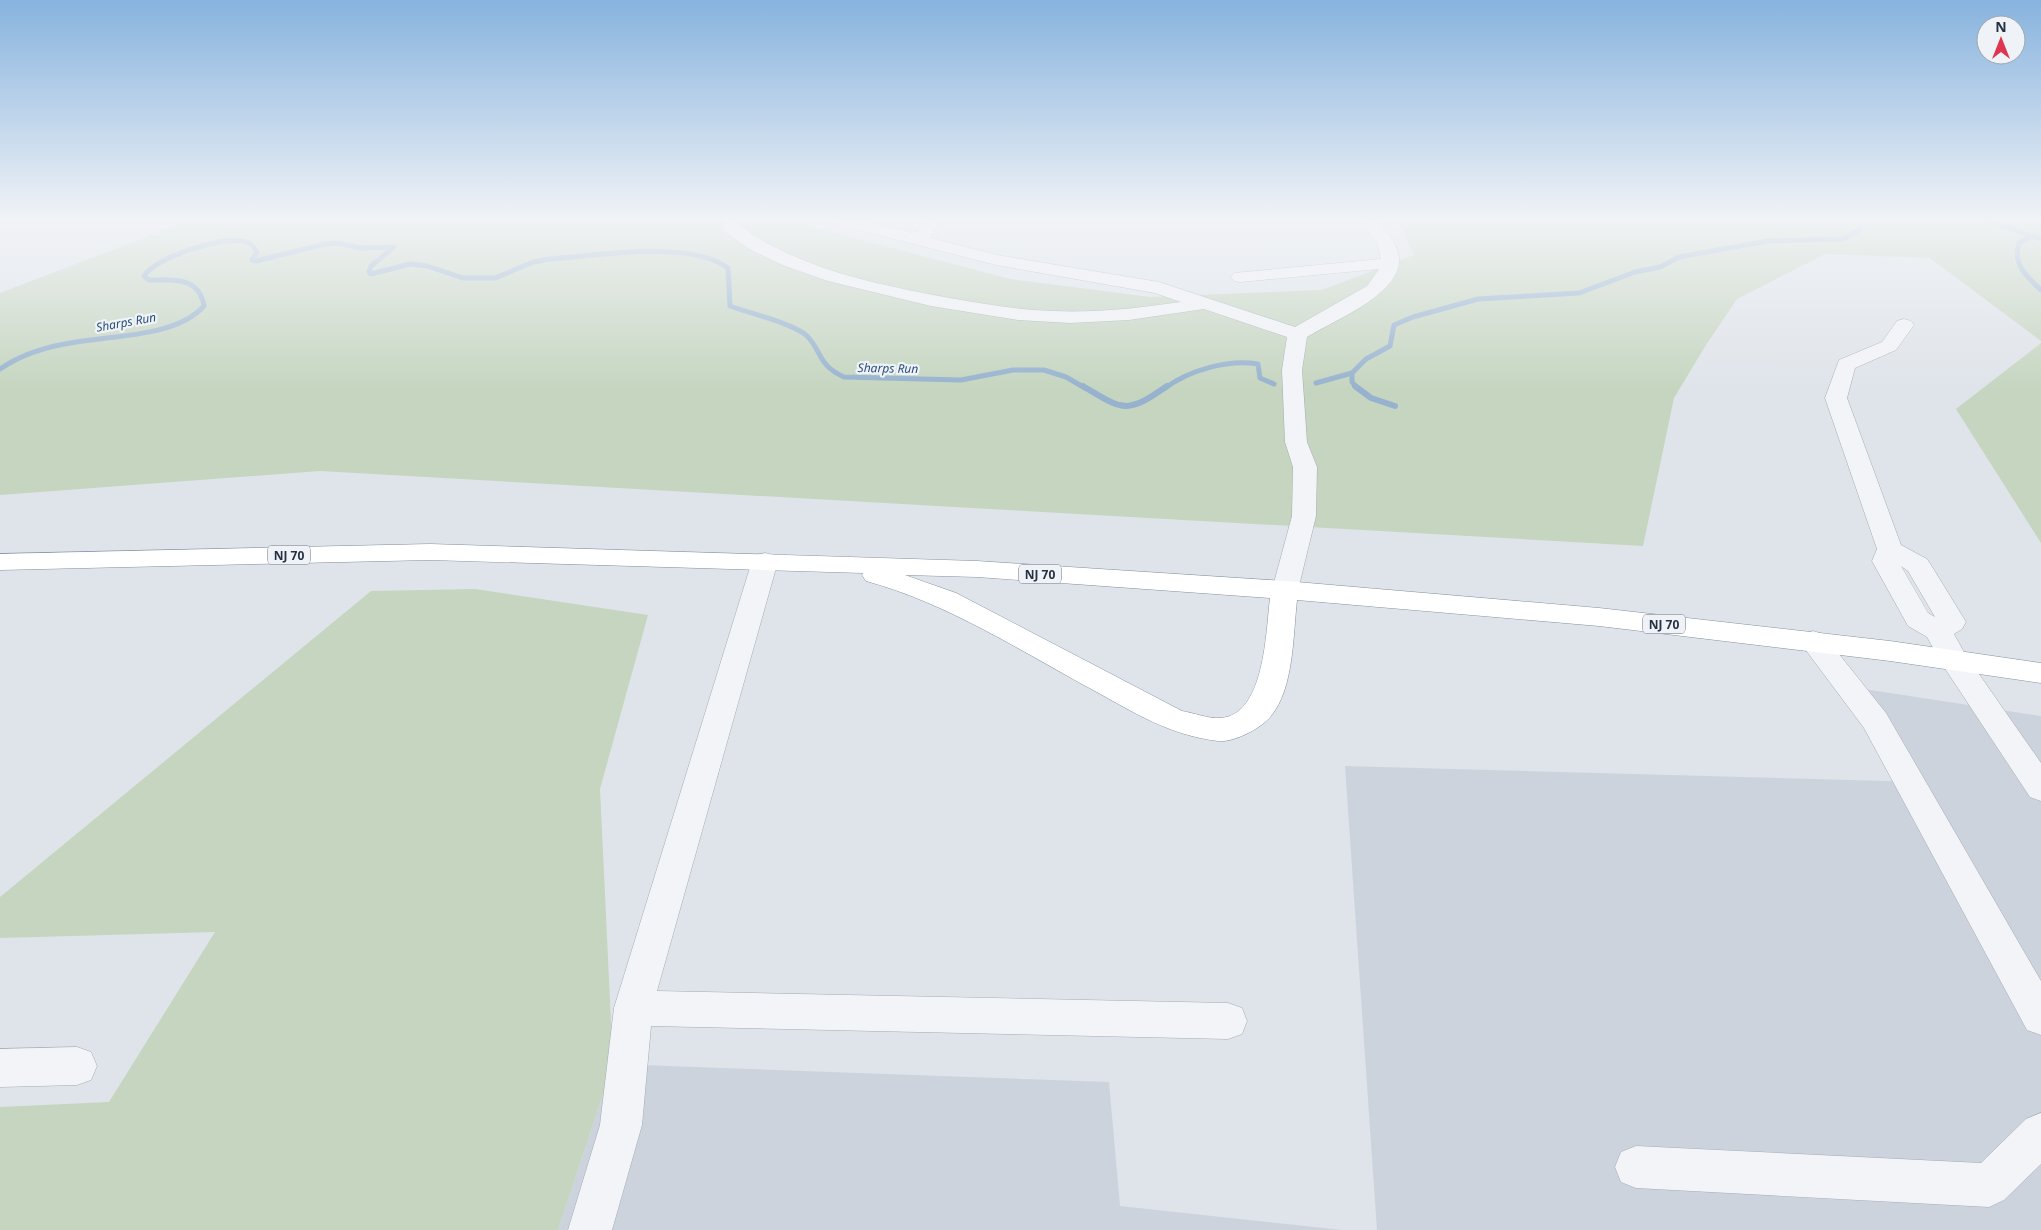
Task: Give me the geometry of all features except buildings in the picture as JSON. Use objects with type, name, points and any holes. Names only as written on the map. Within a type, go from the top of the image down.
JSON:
[{"type":"highway","name":"NJ 70","points":[[0,562],[430,552],[780,561],[977,569],[1285,590],[1599,617],[1813,642],[2041,673]]},
{"type":"highway","points":[[780,561],[886,577],[946,599],[1175,721],[1220,730],[1241,724],[1260,709],[1274,681],[1285,590]]},
{"type":"street","points":[[840,276],[929,300],[1049,317],[1097,317],[1161,311],[1208,303]]},
{"type":"street","points":[[1091,276],[1159,288],[1297,334],[1376,289],[1387,276]]},
{"type":"street","points":[[1240,277],[1245,276]]},
{"type":"street","points":[[1904,325],[1889,346],[1846,364],[1836,398],[1890,549],[1918,565],[1952,622],[1938,631],[1954,660],[2041,788]]},
{"type":"street","points":[[1285,590],[1304,516],[1305,467],[1296,442],[1292,370],[1297,334]]},
{"type":"street","points":[[590,1230],[620,1125],[633,1008],[780,561]]},
{"type":"street","points":[[1813,642],[1875,722],[2041,1017]]},
{"type":"street","points":[[633,1008],[1228,1021]]},
{"type":"street","points":[[0,1068],[78,1066]]},
{"type":"street","points":[[1636,1167],[1989,1185],[2041,1134]]},
{"type":"shaded area","points":[[1857,688],[2041,716],[2041,1230],[1377,1230],[1345,766],[1922,782]]},
{"type":"shaded area","points":[[613,1064],[1109,1082],[1120,1206],[1342,1230],[558,1230]]},
{"type":"green space","points":[[44,276],[1000,276],[1150,297],[1322,290],[1358,276],[1781,276],[1737,299],[1674,398],[1643,546],[320,471],[0,495],[0,293]]},
{"type":"green space","points":[[1955,276],[2041,276],[2041,341]]},
{"type":"green space","points":[[2041,343],[2041,543],[1956,409]]},
{"type":"green space","points":[[475,589],[648,615],[600,789],[613,1064],[558,1230],[0,1230],[0,1107],[109,1102],[215,932],[0,938],[0,897],[371,591]]},
{"type":"waterway","name":"Sharps Run","points":[[0,369],[27,354],[46,348],[144,333],[178,324],[204,306],[197,289],[191,285],[176,280],[149,280],[144,276]]},
{"type":"waterway","name":"Sharps Run","points":[[458,276],[463,278],[499,276]]},
{"type":"waterway","name":"Sharps Run","points":[[728,276],[730,306],[780,322],[806,335],[824,362],[844,377],[961,380],[1013,370],[1044,370],[1066,377],[1085,388]]},
{"type":"waterway","name":"Sharps Run","points":[[1352,373],[1366,359],[1390,346],[1394,325],[1413,317],[1478,299],[1579,293],[1623,276]]},
{"type":"waterway","points":[[2027,276],[2041,290]]},
{"type":"waterway","name":"Sharps Run","points":[[1165,388],[1198,371],[1234,363],[1258,364],[1260,378],[1274,384]]},
{"type":"waterway","name":"Sharps Run","points":[[1316,383],[1352,373]]},
{"type":"waterway","points":[[1352,373],[1352,382],[1356,387]]},
{"type":"waterway","name":"Sharps Run","points":[[1083,386],[1107,400],[1125,406],[1142,402],[1167,386]]},
{"type":"waterway","points":[[1356,387],[1371,398],[1395,406]]}]
